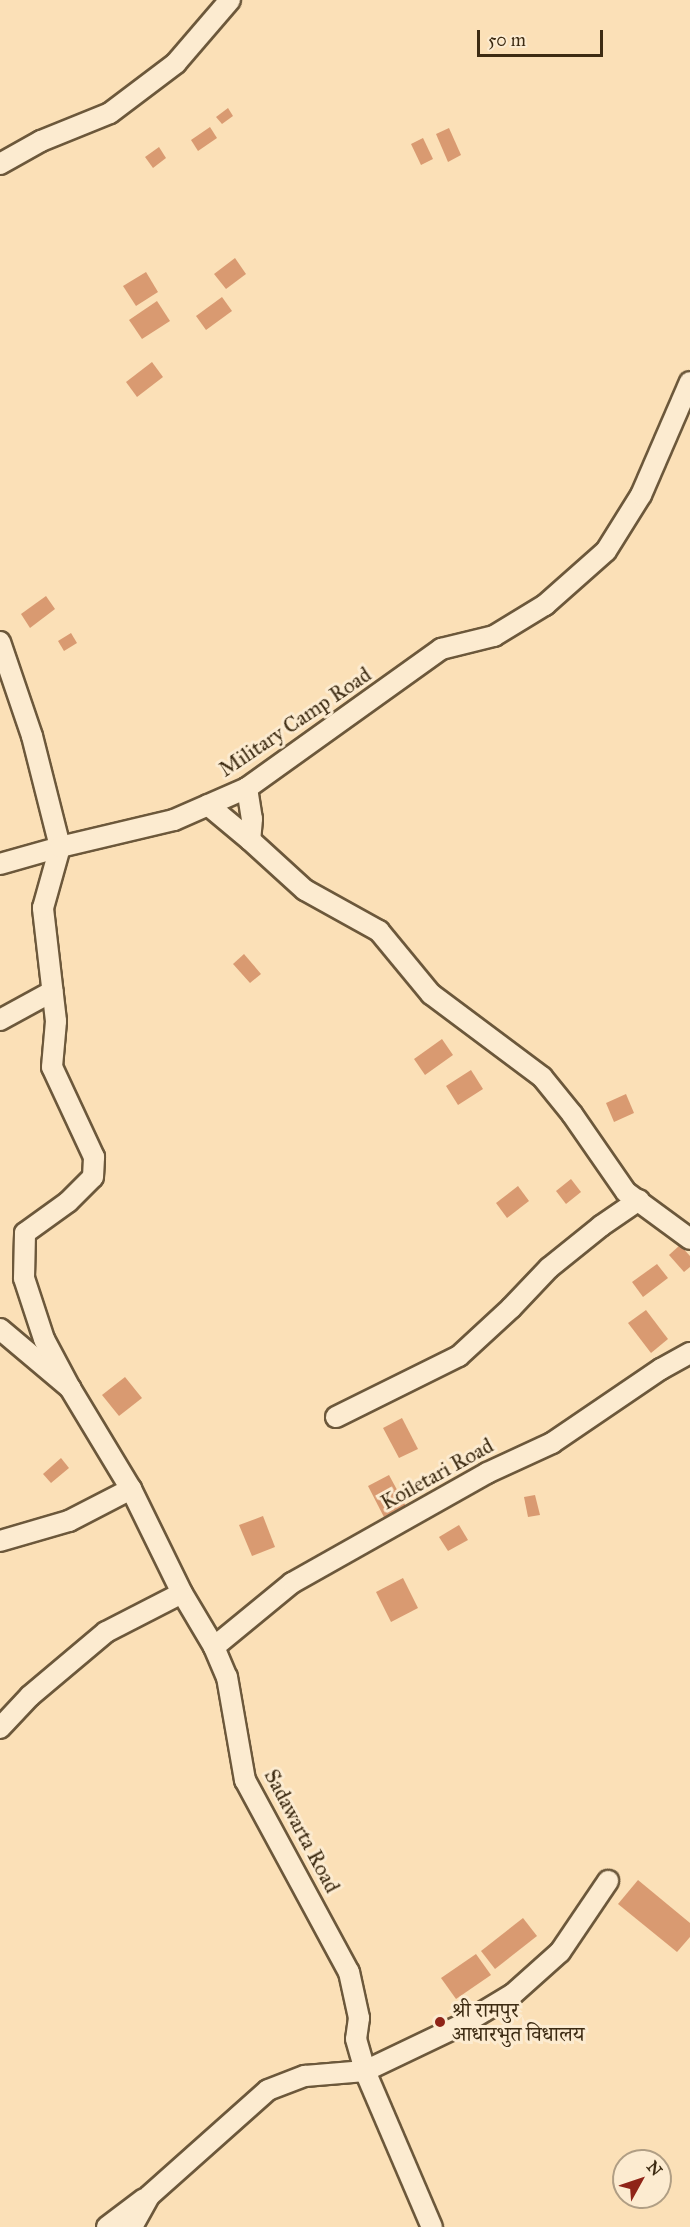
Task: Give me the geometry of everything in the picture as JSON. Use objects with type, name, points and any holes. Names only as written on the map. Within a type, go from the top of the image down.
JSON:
[{"type":"street","points":[[0,164],[41,141],[110,113],[176,63],[230,0]]},
{"type":"street","name":"Military Camp Road","points":[[0,864],[174,820],[247,788],[441,650],[494,636],[545,605],[606,551],[641,495],[690,382]]},
{"type":"street","points":[[0,642],[32,736],[60,847],[43,908],[56,1021],[52,1067],[94,1157],[93,1177],[68,1202],[25,1233],[24,1278],[44,1339],[70,1388]]},
{"type":"street","points":[[247,788],[252,819],[250,840]]},
{"type":"street","points":[[208,805],[305,890],[379,931],[431,994],[542,1077],[572,1114],[626,1192],[690,1239]]},
{"type":"street","points":[[0,1020],[53,991]]},
{"type":"street","points":[[336,1417],[459,1356],[512,1308],[549,1268],[601,1226],[639,1200]]},
{"type":"street","name":"Sadawarta Road","points":[[0,1329],[70,1388],[131,1489],[182,1593],[214,1647],[226,1677],[245,1780],[349,1971],[359,2018],[356,2039],[365,2071],[432,2227]]},
{"type":"street","name":"Koiletari Road","points":[[214,1647],[292,1583],[487,1473],[552,1443],[661,1368],[690,1353]]},
{"type":"street","points":[[0,1541],[69,1521],[131,1489]]},
{"type":"street","points":[[0,1728],[30,1696],[106,1632],[182,1593]]},
{"type":"street","points":[[107,2227],[149,2196],[268,2090],[305,2076],[365,2071],[463,2024],[513,1994],[561,1952],[608,1881]]},
{"type":"street","points":[[132,2227],[149,2196]]},
{"type":"building","points":[[228,108],[233,116],[222,124],[216,117]]},
{"type":"building","points":[[210,127],[217,138],[198,151],[191,140]]},
{"type":"building","points":[[449,128],[461,155],[448,162],[436,134]]},
{"type":"building","points":[[423,138],[433,159],[421,165],[411,144]]},
{"type":"building","points":[[159,147],[166,158],[153,168],[145,157]]},
{"type":"building","points":[[235,258],[246,274],[226,289],[214,274]]},
{"type":"building","points":[[146,272],[158,292],[136,306],[123,286]]},
{"type":"building","points":[[222,297],[232,311],[206,330],[196,316]]},
{"type":"building","points":[[157,301],[170,321],[142,339],[129,320]]},
{"type":"building","points":[[152,362],[163,377],[137,397],[126,382]]},
{"type":"building","points":[[46,596],[55,609],[30,628],[21,614]]},
{"type":"building","points":[[71,633],[77,643],[64,651],[58,641]]},
{"type":"building","points":[[244,954],[261,974],[250,983],[233,964]]},
{"type":"building","points":[[442,1039],[453,1055],[425,1075],[414,1059]]},
{"type":"building","points":[[471,1070],[483,1089],[458,1105],[446,1086]]},
{"type":"building","points":[[626,1094],[634,1113],[614,1122],[606,1103]]},
{"type":"building","points":[[571,1179],[581,1192],[566,1204],[556,1191]]},
{"type":"building","points":[[518,1186],[529,1201],[507,1218],[496,1203]]},
{"type":"building","points":[[680,1245],[690,1256],[690,1267],[684,1272],[669,1255]]},
{"type":"building","points":[[657,1264],[668,1278],[643,1297],[632,1282]]},
{"type":"building","points":[[646,1310],[668,1339],[651,1353],[628,1323]]},
{"type":"building","points":[[125,1377],[142,1398],[119,1416],[102,1395]]},
{"type":"building","points":[[402,1418],[418,1449],[399,1458],[383,1428]]},
{"type":"building","points":[[61,1458],[69,1468],[51,1483],[43,1474]]},
{"type":"building","points":[[389,1475],[408,1510],[386,1521],[368,1486]]},
{"type":"building","points":[[535,1495],[540,1515],[528,1517],[524,1497]]},
{"type":"building","points":[[263,1516],[275,1547],[252,1556],[239,1525]]},
{"type":"building","points":[[459,1525],[468,1540],[448,1551],[439,1537]]},
{"type":"building","points":[[403,1578],[418,1608],[391,1622],[376,1592]]},
{"type":"building","points":[[638,1880],[690,1923],[690,1937],[677,1952],[618,1904]]},
{"type":"building","points":[[523,1918],[537,1936],[495,1969],[481,1951]]},
{"type":"building","points":[[476,1954],[491,1975],[456,1999],[441,1978]]},
{"type":"place","name":"श्री रामपुर आधारभुत विधालय","points":[[440,2022]]}]
